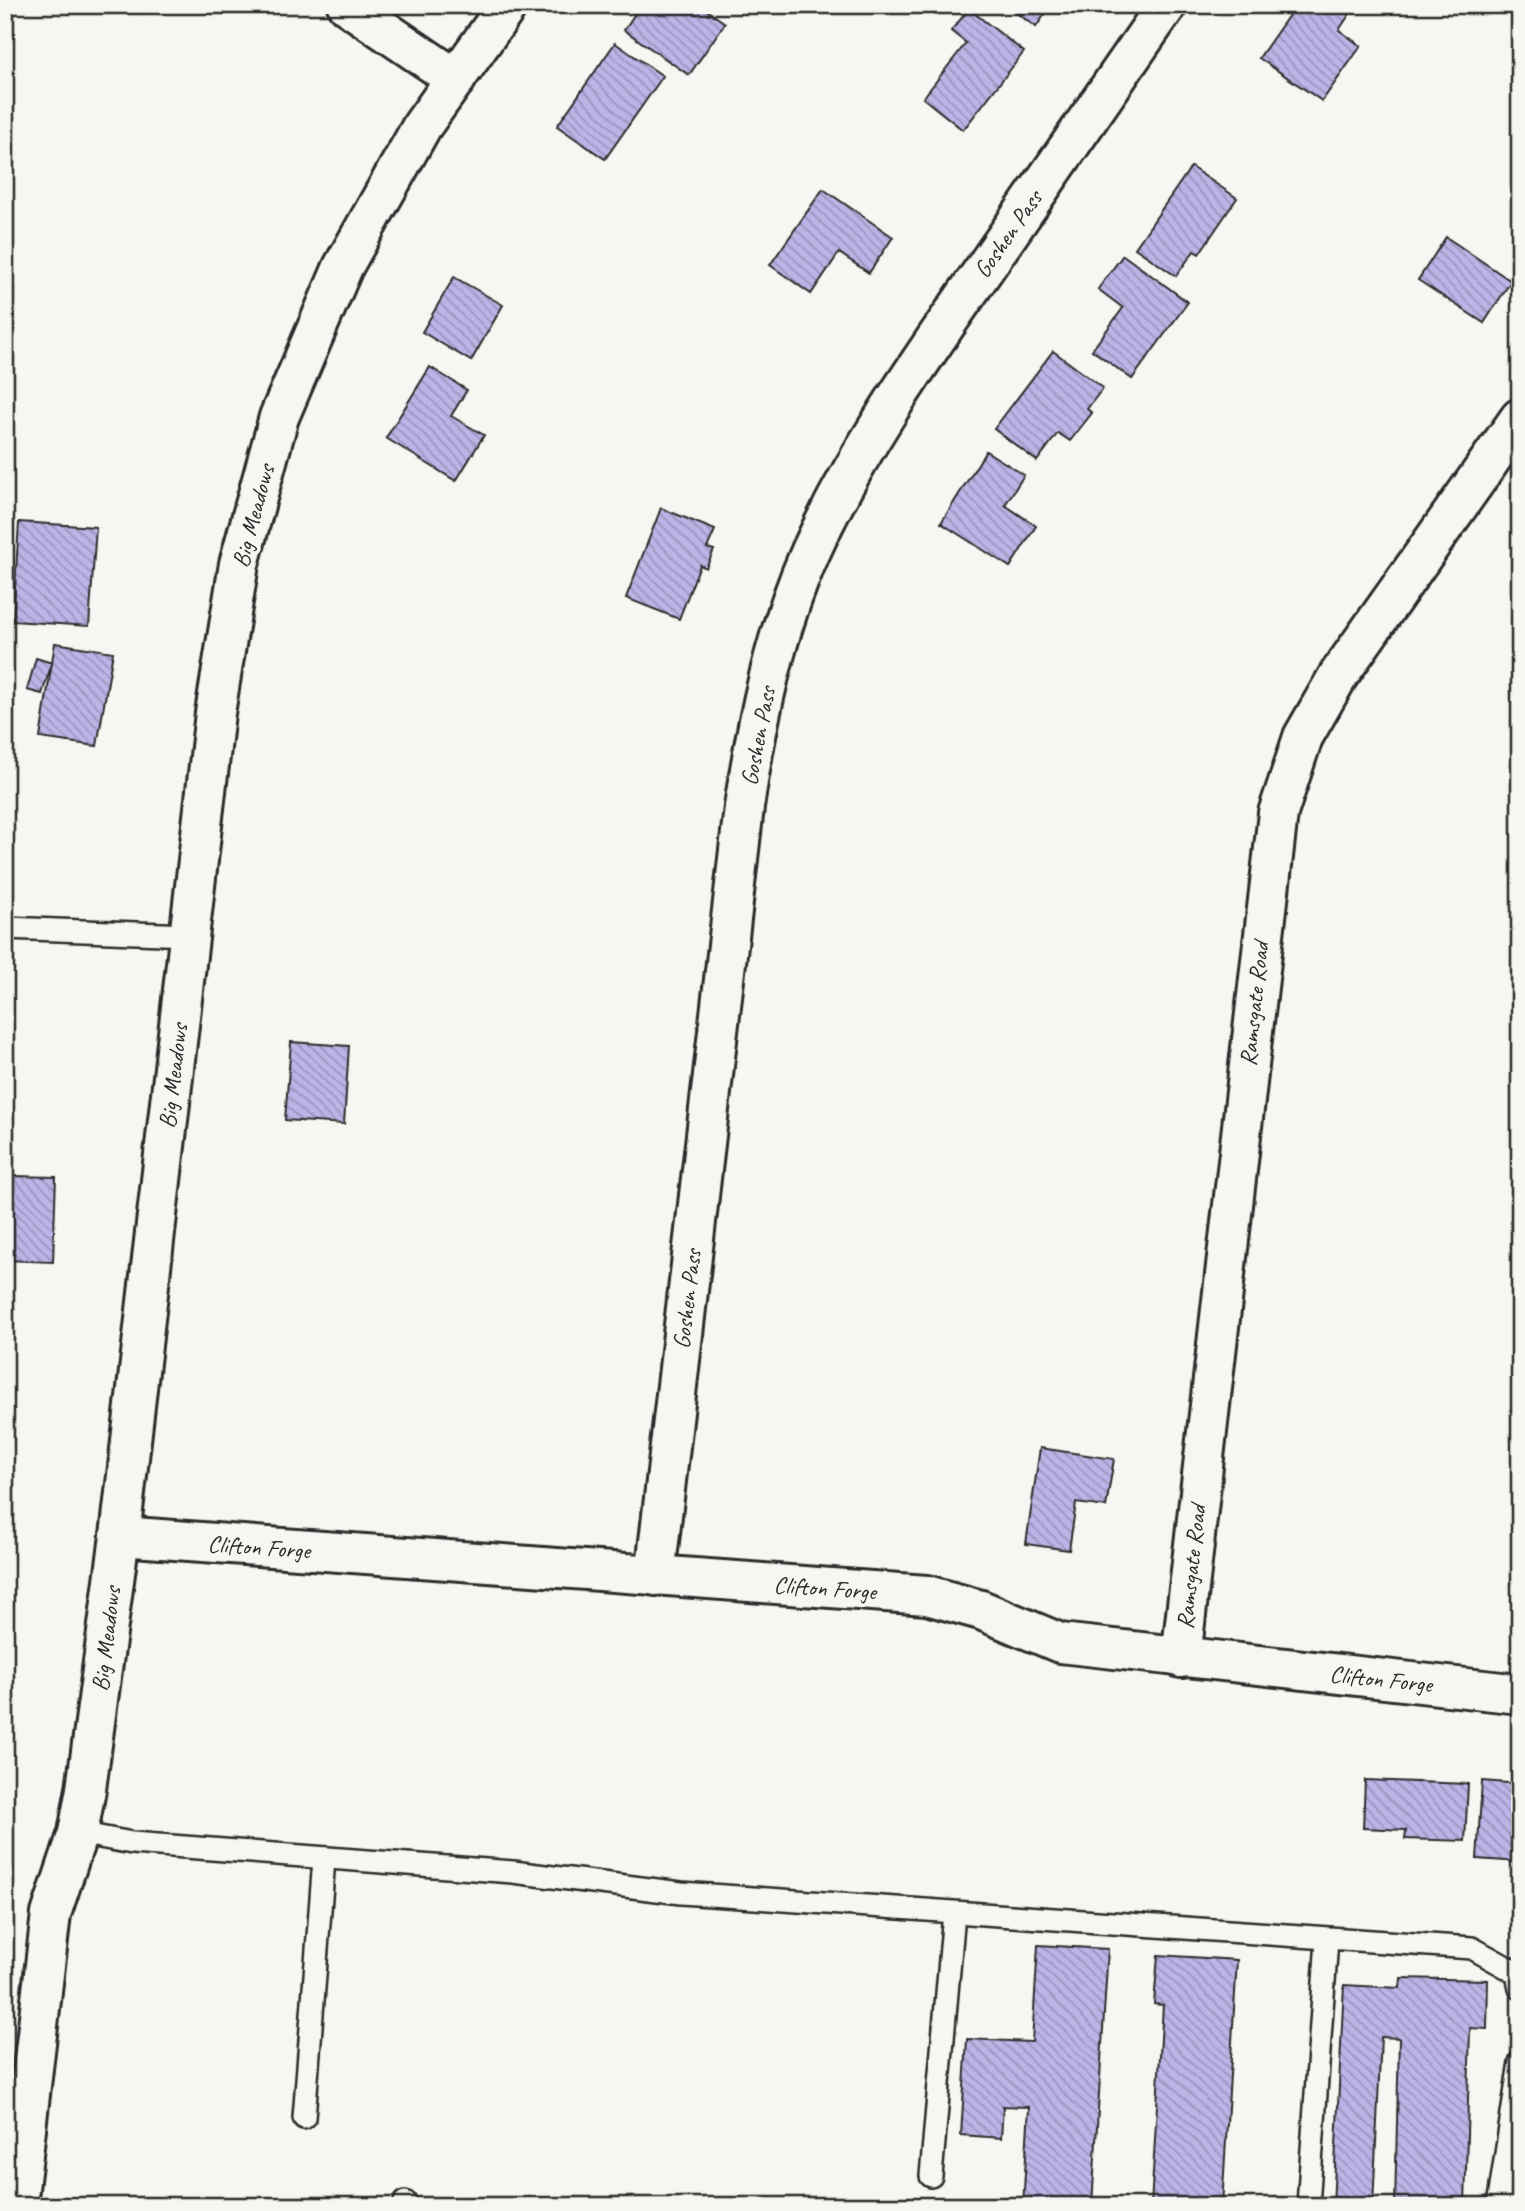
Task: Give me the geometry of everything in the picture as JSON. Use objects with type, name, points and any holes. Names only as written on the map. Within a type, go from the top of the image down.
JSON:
[{"type":"street","points":[[347,5],[456,79]]},
{"type":"street","name":"Big Meadows","points":[[18,2206],[49,1926],[78,1833],[120,1536],[215,713],[239,564],[279,416],[343,267],[422,126],[508,5]]},
{"type":"street","name":"Goshen Pass","points":[[655,1576],[744,807],[755,736],[778,643],[810,553],[852,467],[903,386],[1167,5]]},
{"type":"street","name":"Ramsgate Road","points":[[1181,1658],[1278,813],[1303,737],[1338,676],[1520,418]]},
{"type":"street","name":"Clifton Forge","points":[[120,1536],[927,1595],[981,1610],[1060,1643],[1520,1694]]},
{"type":"lane","points":[[5,928],[189,934]]},
{"type":"lane","points":[[78,1833],[132,1843],[513,1872],[681,1893],[1472,1948],[1517,1973],[1520,1988]]},
{"type":"lane","points":[[304,2118],[324,1859]]},
{"type":"lane","points":[[931,2176],[954,1913]]},
{"type":"lane","points":[[1308,2205],[1328,1940]]},
{"type":"lane","points":[[1498,2206],[1520,2062]]},
{"type":"building","points":[[641,5],[713,5],[708,11],[725,23],[689,75],[624,30]]},
{"type":"building","points":[[1005,5],[1051,5],[1036,27]]},
{"type":"building","points":[[1296,5],[1335,5],[1349,15],[1339,30],[1361,46],[1322,101],[1259,58]]},
{"type":"building","points":[[969,9],[1024,52],[963,130],[923,98],[966,43],[951,31]]},
{"type":"building","points":[[615,43],[663,76],[605,159],[557,126]]},
{"type":"building","points":[[1191,167],[1237,198],[1199,254],[1194,251],[1176,276],[1135,248]]},
{"type":"building","points":[[823,189],[893,237],[869,273],[839,253],[811,294],[770,265]]},
{"type":"building","points":[[1446,237],[1511,281],[1484,323],[1418,280]]},
{"type":"building","points":[[1123,255],[1188,302],[1132,379],[1092,350],[1123,308],[1098,289]]},
{"type":"building","points":[[454,277],[503,305],[471,361],[422,332]]},
{"type":"building","points":[[1053,351],[1103,388],[1087,409],[1092,413],[1070,441],[1058,433],[1037,461],[994,429]]},
{"type":"building","points":[[430,367],[467,390],[451,416],[484,435],[456,481],[386,438]]},
{"type":"building","points":[[986,451],[1024,475],[1005,505],[1036,526],[1010,567],[941,523]]},
{"type":"building","points":[[661,508],[715,530],[707,548],[714,550],[706,568],[700,565],[679,619],[626,598]]},
{"type":"building","points":[[19,522],[96,527],[89,626],[13,621]]},
{"type":"building","points":[[55,643],[113,652],[97,746],[40,738]]},
{"type":"building","points":[[36,658],[52,663],[42,694],[27,690]]},
{"type":"building","points":[[291,1042],[349,1046],[344,1124],[285,1120]]},
{"type":"building","points":[[13,1176],[56,1177],[53,1262],[5,1260],[5,1212],[11,1212]]},
{"type":"building","points":[[1040,1448],[1114,1459],[1106,1507],[1076,1503],[1069,1550],[1026,1544]]},
{"type":"building","points":[[1365,1780],[1468,1784],[1465,1841],[1405,1839],[1406,1830],[1363,1828]]},
{"type":"building","points":[[1482,1781],[1520,1784],[1520,1862],[1477,1859]]},
{"type":"building","points":[[1038,1945],[1108,1949],[1092,2206],[1023,2206],[1029,2107],[1003,2106],[1001,2138],[961,2135],[967,2039],[1032,2042]]},
{"type":"building","points":[[1158,1955],[1237,1960],[1222,2206],[1151,2206],[1163,2005],[1154,2004]]},
{"type":"building","points":[[1401,1978],[1488,1980],[1487,2029],[1470,2028],[1465,2206],[1395,2206],[1399,2038],[1381,2037],[1373,2206],[1333,2206],[1344,1985],[1400,1988]]}]
